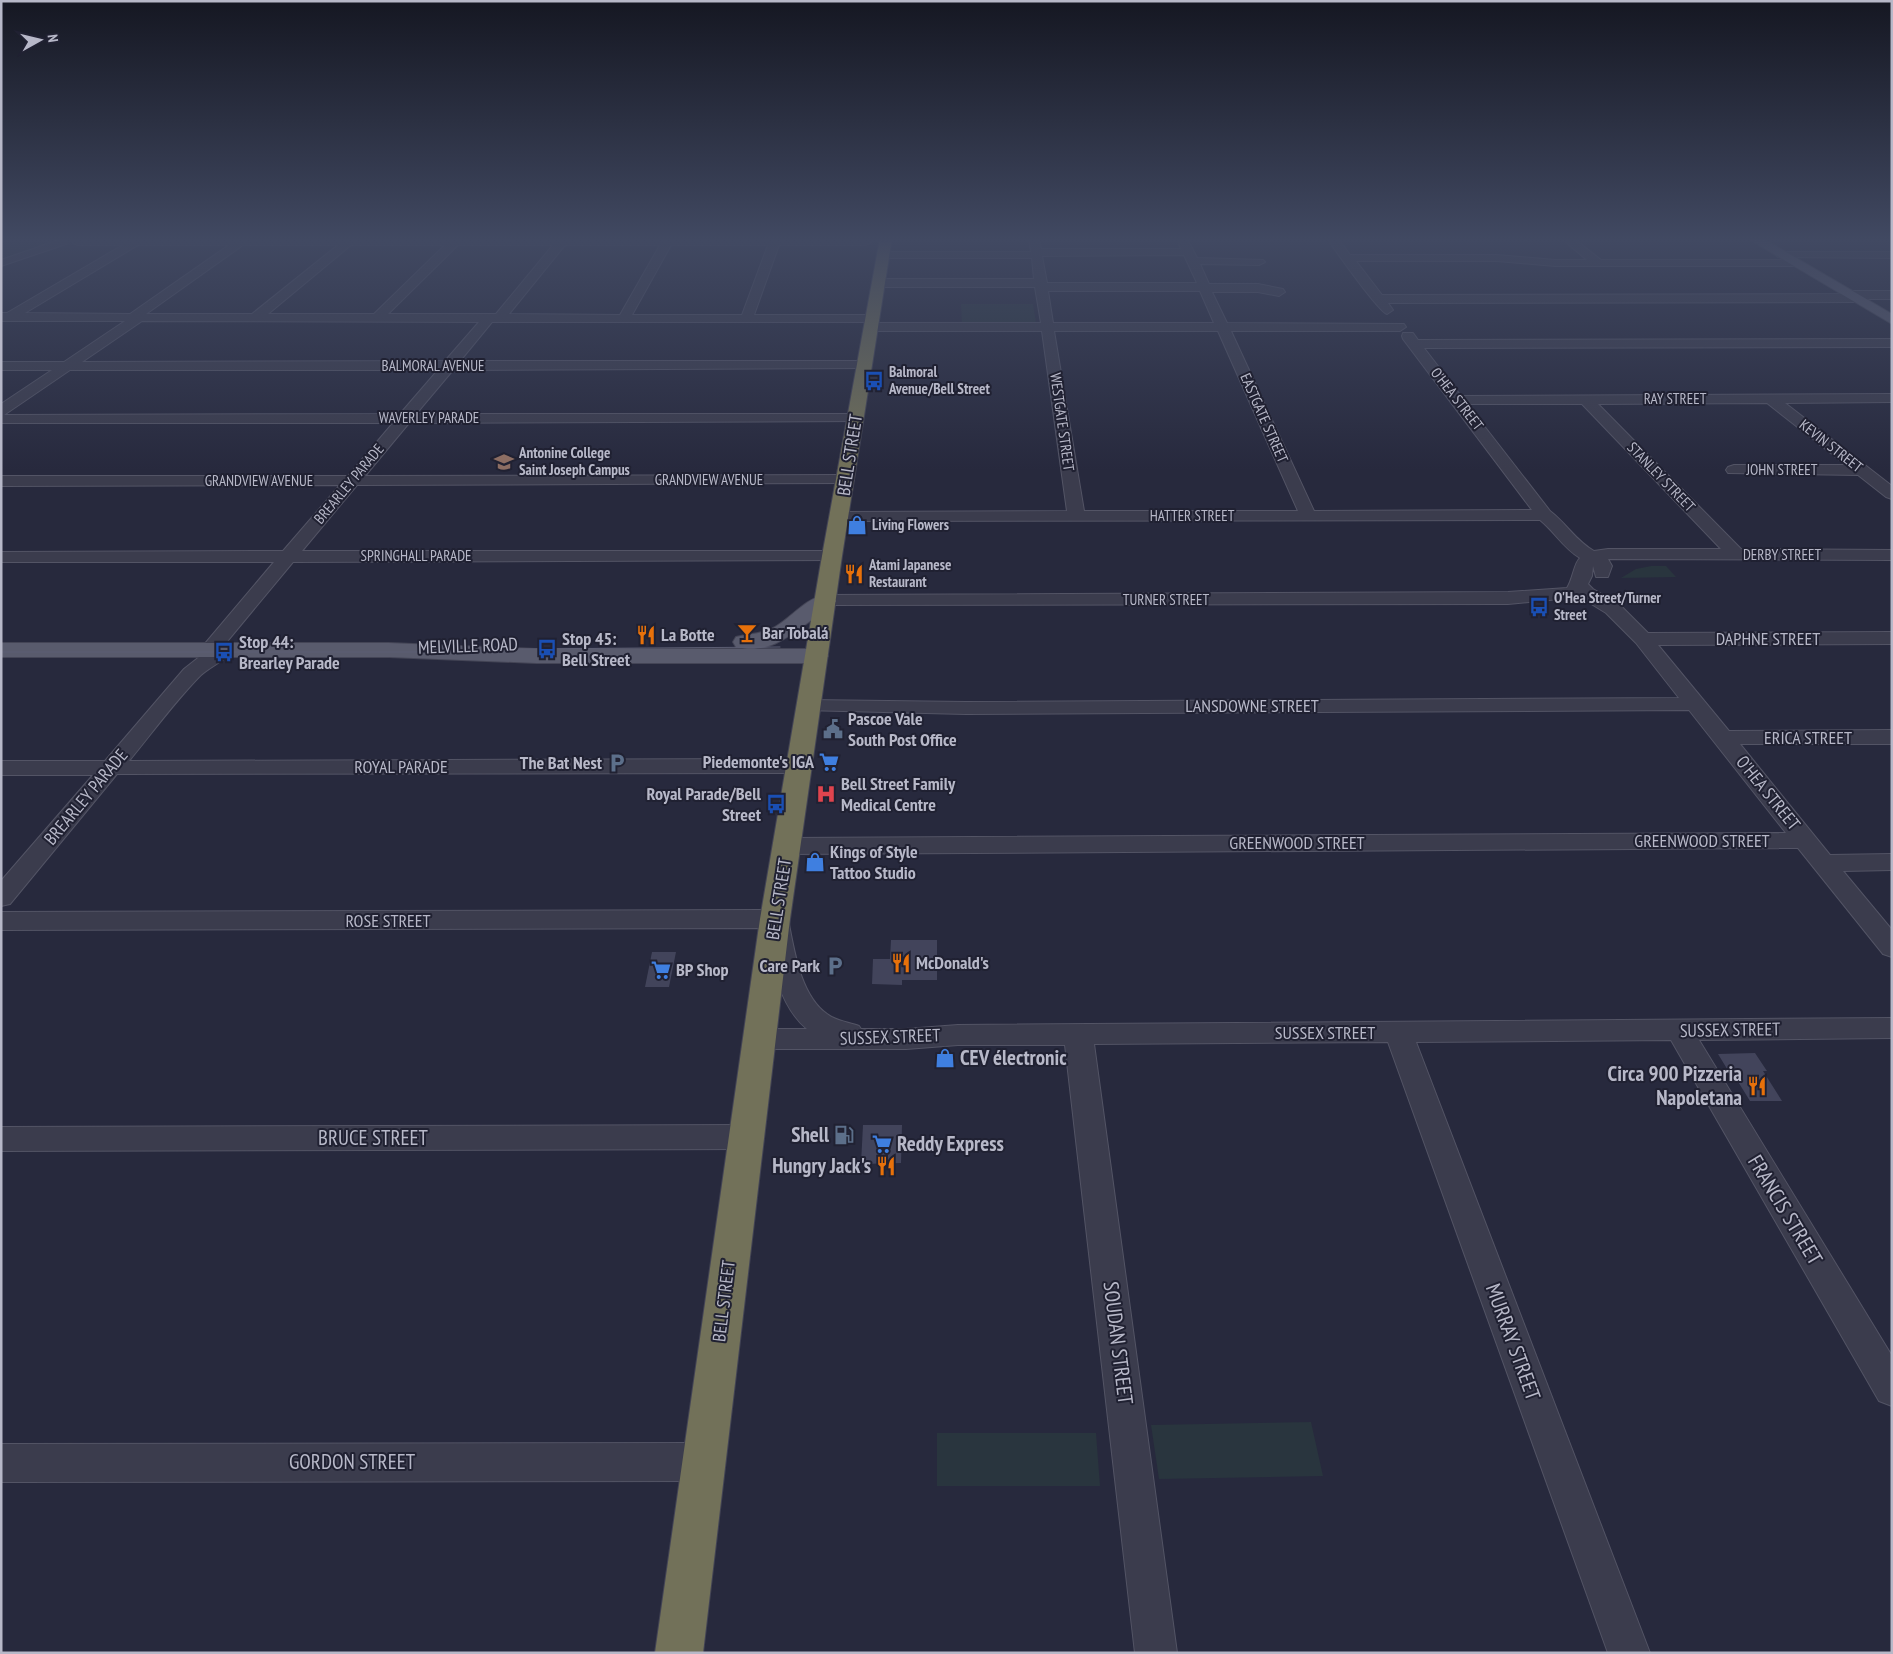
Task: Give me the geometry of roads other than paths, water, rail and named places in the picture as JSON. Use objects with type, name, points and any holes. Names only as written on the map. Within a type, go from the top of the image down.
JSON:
[{"type":"highway","name":"BELL STREET","points":[[679,1653],[775,919],[788,846],[824,601],[840,517],[873,315]]},
{"type":"main road","points":[[744,642],[770,638],[782,632],[809,609],[824,601]]},
{"type":"main road","name":"MELVILLE ROAD","points":[[1,650],[389,650],[544,644],[744,642],[817,651]]},
{"type":"main road","name":"MELVILLE ROAD","points":[[389,650],[536,656],[817,651]]},
{"type":"street","points":[[1,411],[139,315]]},
{"type":"street","points":[[255,318],[258,315]]},
{"type":"street","points":[[377,318],[380,315]]},
{"type":"street","name":"BREARLEY PARADE","points":[[191,673],[197,660],[210,650],[449,366],[497,315]]},
{"type":"street","name":"WESTGATE STREET","points":[[1046,315],[1076,516]]},
{"type":"street","name":"EASTGATE STREET","points":[[1218,315],[1308,516]]},
{"type":"street","name":"O'HEA STREET","points":[[1391,315],[1458,400],[1544,514],[1546,524],[1592,578],[1613,609],[1643,639],[1892,948]]},
{"type":"street","points":[[5,317],[748,318],[1048,327],[1400,327]]},
{"type":"street","points":[[1414,344],[1892,343]]},
{"type":"street","name":"BALMORAL AVENUE","points":[[1,366],[865,365]]},
{"type":"street","name":"KEVIN STREET","points":[[1770,398],[1892,494]]},
{"type":"street","name":"RAY STREET","points":[[1458,400],[1892,398]]},
{"type":"street","name":"STANLEY STREET","points":[[1585,399],[1737,555]]},
{"type":"street","name":"WAVERLEY PARADE","points":[[1,419],[856,418]]},
{"type":"street","name":"JOHN STREET","points":[[1734,470],[1860,470]]},
{"type":"street","name":"GRANDVIEW AVENUE","points":[[1,481],[846,480]]},
{"type":"street","name":"HATTER STREET","points":[[840,517],[1544,514]]},
{"type":"street","name":"DERBY STREET","points":[[1592,578],[1608,565],[1619,560],[1672,556],[1892,555]]},
{"type":"street","name":"SPRINGHALL PARADE","points":[[1,557],[832,556]]},
{"type":"street","name":"TURNER STREET","points":[[824,601],[1508,598],[1553,601],[1592,578]]},
{"type":"street","name":"DAPHNE STREET","points":[[1643,639],[1892,638]]},
{"type":"street","name":"BREARLEY PARADE","points":[[1,898],[191,673],[206,660],[210,650]]},
{"type":"street","name":"LANSDOWNE STREET","points":[[809,706],[1695,704]]},
{"type":"street","name":"ERICA STREET","points":[[1723,738],[1892,738]]},
{"type":"street","name":"ROYAL PARADE","points":[[1,768],[800,766]]},
{"type":"street","name":"GREENWOOD STREET","points":[[788,846],[1806,840]]},
{"type":"street","points":[[1823,863],[1892,862]]},
{"type":"street","points":[[775,919],[795,990],[804,1008],[814,1019],[833,1028],[875,1039]]},
{"type":"street","name":"ROSE STREET","points":[[1,921],[775,919]]},
{"type":"street","name":"SUSSEX STREET","points":[[758,1038],[875,1039],[958,1035],[1892,1028]]},
{"type":"street","name":"FRANCIS STREET","points":[[1679,1030],[1892,1389]]},
{"type":"street","name":"MURRAY STREET","points":[[1398,1032],[1629,1653]]},
{"type":"street","name":"SOUDAN STREET","points":[[1078,1034],[1156,1653]]},
{"type":"street","name":"BRUCE STREET","points":[[1,1139],[745,1137]]},
{"type":"street","name":"GORDON STREET","points":[[1,1463],[703,1462]]},
{"type":"tram line","points":[[1,652],[460,652],[516,649],[780,647]]},
{"type":"place","name":"Balmoral Avenue/Bell Street","points":[[874,381]]},
{"type":"place","name":"Antonine College Saint Joseph Campus","points":[[504,462]]},
{"type":"place","name":"Living Flowers","points":[[857,525]]},
{"type":"place","name":"Atami Japanese Restaurant","points":[[854,574]]},
{"type":"place","name":"O'Hea Street/Turner Street","points":[[1539,607]]},
{"type":"place","name":"Bar Tobalá","points":[[747,633]]},
{"type":"place","name":"La Botte","points":[[646,635]]},
{"type":"place","name":"Stop 45: Bell Street","points":[[547,649]]},
{"type":"place","name":"Stop 44: Brearley Parade","points":[[224,652]]},
{"type":"place","name":"Pascoe Vale South Post Office","points":[[833,729]]},
{"type":"place","name":"Piedemonte's IGA","points":[[829,762]]},
{"type":"place","name":"The Bat Nest","points":[[617,763]]},
{"type":"place","name":"Bell Street Family Medical Centre","points":[[826,794]]},
{"type":"place","name":"Royal Parade/Bell Street","points":[[776,804]]},
{"type":"place","name":"Kings of Style Tattoo Studio","points":[[815,862]]},
{"type":"place","name":"McDonald's","points":[[901,963]]},
{"type":"place","name":"Care Park","points":[[835,966]]},
{"type":"place","name":"BP Shop","points":[[661,970]]},
{"type":"place","name":"CEV électronic","points":[[945,1058]]},
{"type":"place","name":"Circa 900 Pizzeria Napoletana","points":[[1757,1086]]},
{"type":"place","name":"Shell","points":[[844,1135]]},
{"type":"place","name":"Reddy Express","points":[[882,1144]]},
{"type":"place","name":"Hungry Jack's","points":[[886,1166]]}]
